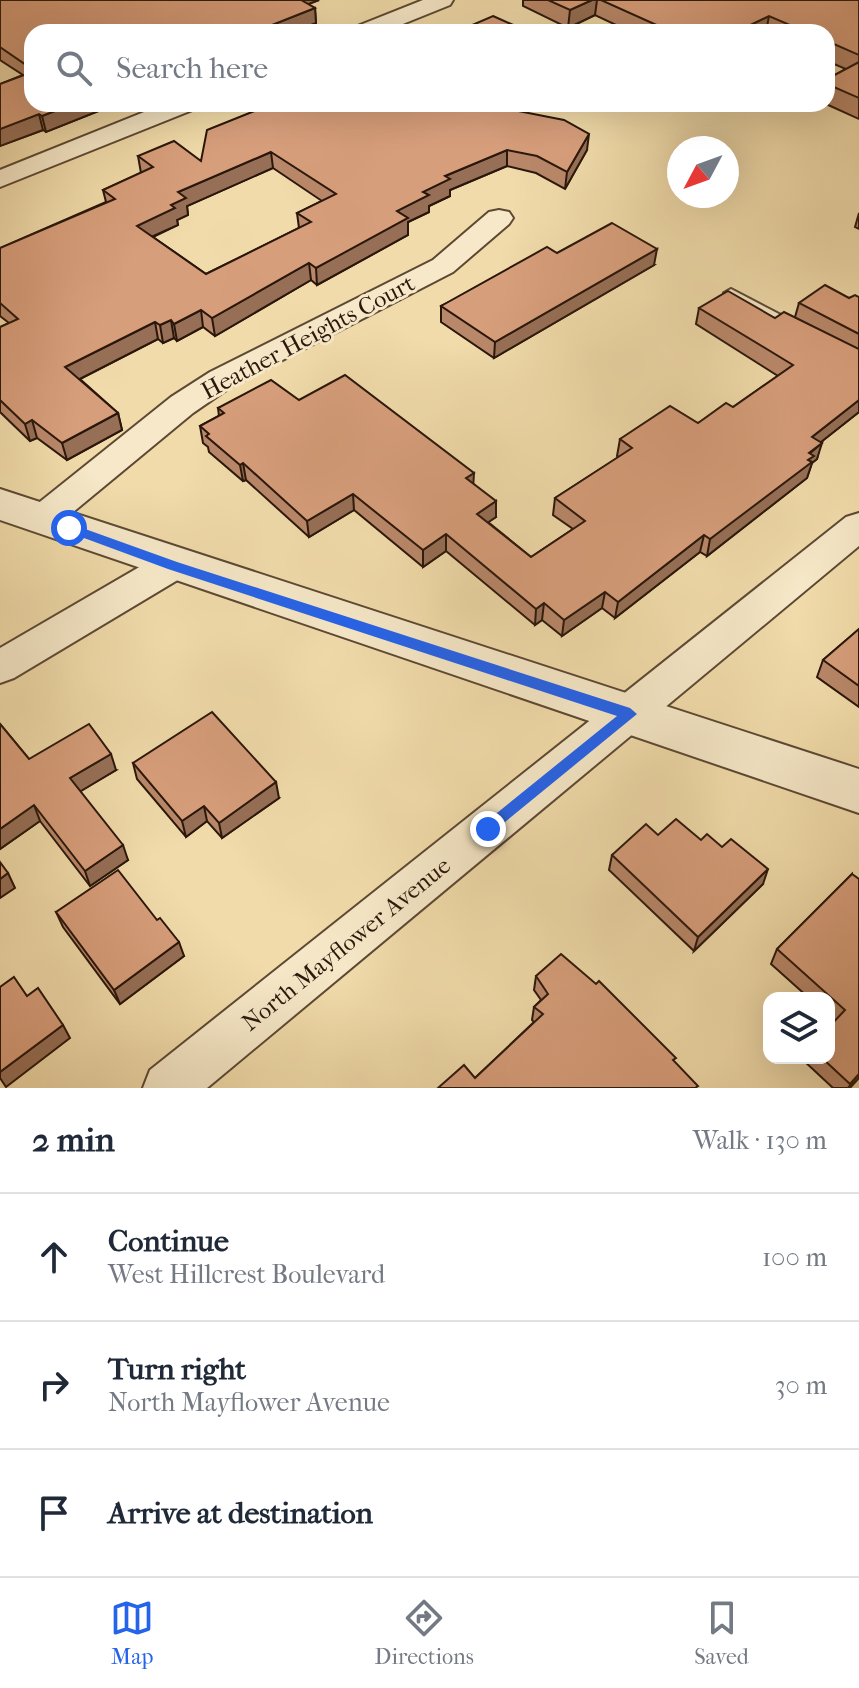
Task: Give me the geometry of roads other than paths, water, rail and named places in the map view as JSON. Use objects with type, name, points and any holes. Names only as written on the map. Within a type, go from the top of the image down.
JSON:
[{"type":"street","points":[[383,24],[442,0]]},
{"type":"street","points":[[0,179],[166,112]]},
{"type":"street","name":"Heather Heights Court","points":[[43,518],[182,405],[221,379],[443,266],[499,218]]},
{"type":"street","points":[[0,504],[173,565],[859,791]]},
{"type":"street","name":"North Mayflower Avenue","points":[[168,1088],[859,526]]},
{"type":"street","points":[[0,667],[173,565]]},
{"type":"lane","points":[[731,293],[808,335]]}]
